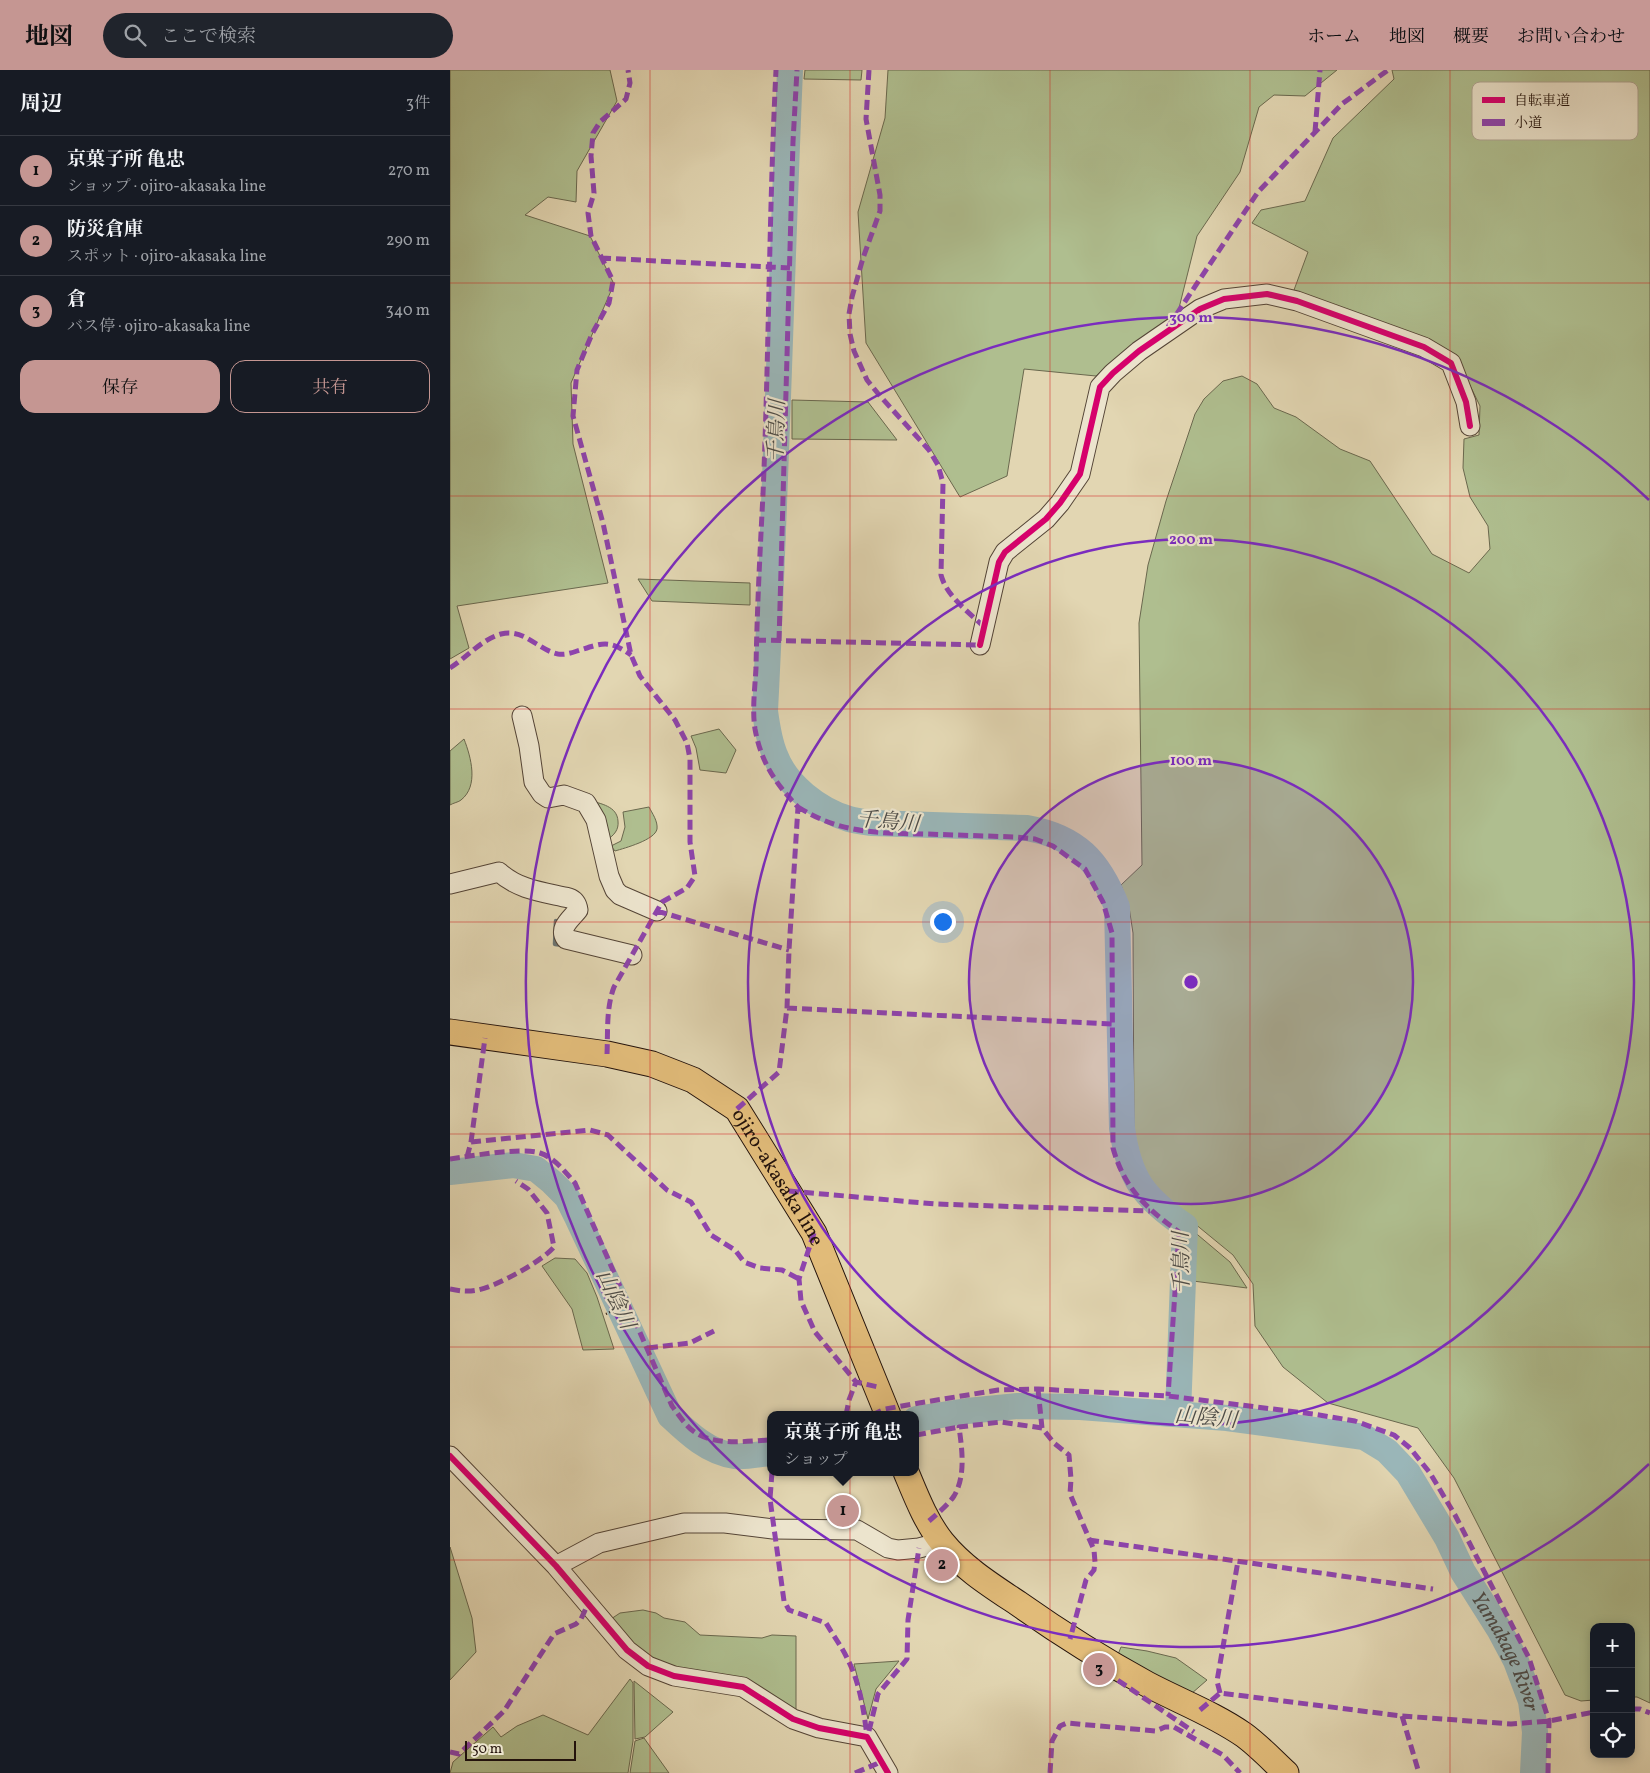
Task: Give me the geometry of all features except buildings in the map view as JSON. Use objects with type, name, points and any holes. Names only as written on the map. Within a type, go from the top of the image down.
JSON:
[{"type":"main road","name":"ojiro-akasaka line","points":[[450,1032],[607,1054],[652,1064],[693,1080],[737,1109],[814,1233],[887,1411]]},
{"type":"main road","points":[[908,1476],[917,1500],[942,1542],[979,1577],[1070,1639],[1244,1736],[1286,1773]]},
{"type":"street","points":[[980,645],[999,562],[1005,552],[1046,519],[1060,503],[1080,474],[1100,387],[1112,373],[1139,351],[1200,308],[1224,299],[1267,294],[1297,301],[1424,348],[1451,363],[1466,402],[1470,426]]},
{"type":"street","points":[[522,716],[534,782],[538,789],[548,798],[564,795],[586,803],[596,820],[609,876],[615,890],[620,895],[657,911]]},
{"type":"street","points":[[450,884],[499,872],[509,881],[520,887],[569,898],[574,900],[578,910],[563,929],[566,939],[632,955]]},
{"type":"street","points":[[450,1456],[556,1566],[627,1650],[648,1666],[674,1676],[743,1688],[793,1719],[819,1728],[867,1737],[888,1773]]},
{"type":"street","points":[[556,1566],[599,1543],[684,1523],[725,1523],[773,1529],[857,1530],[888,1548],[898,1550],[919,1548],[942,1542]]},
{"type":"path","points":[[606,1314],[628,1303]]},
{"type":"green space","points":[[450,70],[610,70],[617,101],[577,171],[576,202],[548,197],[525,215],[590,236],[614,284],[571,383],[573,444],[608,583],[457,606],[469,648],[450,659]]},
{"type":"green space","points":[[805,70],[862,70],[861,80],[804,79]]},
{"type":"green space","points":[[888,70],[1337,70],[1305,96],[1274,95],[1259,107],[1240,172],[1197,236],[1178,312],[1096,376],[1024,369],[1007,476],[960,497],[866,343],[858,212],[885,118]]},
{"type":"green space","points":[[1392,70],[1650,70],[1650,1703],[1635,1697],[1635,1623],[1590,1623],[1590,1700],[1581,1701],[1565,1695],[1454,1478],[1418,1428],[1328,1403],[1283,1367],[1255,1326],[1253,1284],[1233,1255],[1161,1196],[1146,1174],[1138,1154],[1134,1135],[1133,933],[1129,907],[1121,885],[1142,865],[1139,623],[1148,565],[1166,501],[1195,414],[1204,399],[1223,381],[1242,376],[1257,384],[1274,408],[1296,417],[1340,449],[1370,461],[1432,554],[1469,573],[1490,549],[1488,526],[1470,497],[1463,468],[1464,439],[1479,435],[1480,406],[1456,357],[1422,341],[1294,290],[1308,252],[1252,223],[1261,210],[1305,201],[1333,138],[1394,79]]},
{"type":"green space","points":[[792,400],[868,402],[897,440],[792,439]]},
{"type":"green space","points":[[638,579],[750,583],[750,605],[652,601]]},
{"type":"green space","points":[[719,729],[736,750],[726,773],[700,770],[696,748],[691,736]]},
{"type":"green space","points":[[464,739],[471,763],[472,779],[467,794],[460,801],[450,805],[450,751]]},
{"type":"green space","points":[[589,800],[608,806],[617,816],[617,830],[607,840]]},
{"type":"green space","points":[[649,807],[657,823],[655,833],[639,843],[615,851],[611,846],[621,841],[625,827],[623,812]]},
{"type":"green space","points":[[1192,1230],[1230,1262],[1247,1288],[1193,1281]]},
{"type":"green space","points":[[555,1258],[575,1259],[587,1273],[614,1349],[583,1350],[572,1309],[542,1266]]},
{"type":"green space","points":[[450,1547],[472,1618],[476,1652],[450,1680]]},
{"type":"green space","points":[[643,1610],[656,1613],[664,1618],[685,1622],[700,1635],[762,1638],[772,1635],[796,1636],[796,1714],[656,1663],[608,1621],[620,1613]]},
{"type":"green space","points":[[1121,1647],[1176,1658],[1207,1680],[1191,1694],[1117,1657]]},
{"type":"green space","points":[[899,1661],[876,1689],[868,1719],[854,1664]]},
{"type":"green space","points":[[630,1679],[633,1683],[633,1741],[628,1773],[450,1773],[453,1762],[493,1727],[501,1737],[517,1726],[543,1715],[588,1735]]},
{"type":"green space","points":[[634,1681],[673,1712],[645,1737],[635,1739]]},
{"type":"green space","points":[[644,1738],[669,1773],[630,1773],[635,1741]]},
{"type":"waterway","name":"千鳥川","points":[[790,70],[765,711],[771,744],[780,766],[795,786],[815,803],[838,815],[852,820],[871,823],[1027,828],[1044,832],[1073,845],[1094,864],[1102,877],[1117,907],[1122,1128],[1125,1146],[1134,1174],[1141,1186],[1159,1206],[1185,1226],[1178,1414]]},
{"type":"waterway","points":[[556,921],[555,944],[563,945]]},
{"type":"waterway","name":"山陰川","points":[[450,1172],[513,1165],[536,1169],[552,1182],[567,1197],[670,1416],[692,1435],[716,1451],[735,1456],[767,1453]]},
{"type":"waterway","name":"山陰川","points":[[919,1419],[1018,1406],[1080,1407],[1227,1418],[1364,1437],[1387,1451],[1408,1473],[1447,1538],[1463,1572],[1499,1629],[1516,1661],[1531,1701],[1535,1732],[1533,1773]]},
{"type":"marked path","points":[[607,1054],[609,1012],[614,987],[662,902],[687,888],[695,876],[690,842],[690,759],[687,743],[675,720],[640,676],[631,655],[603,523],[573,416],[577,370],[592,334],[609,303],[613,281],[591,236],[588,213],[594,193],[591,156],[593,133],[600,122],[626,99],[630,83],[628,70]]},
{"type":"marked path","points":[[737,1109],[779,1072],[787,1008],[798,807],[782,789],[765,762],[755,729],[754,714],[765,441],[776,70]]},
{"type":"marked path","points":[[779,641],[793,142],[797,70]]},
{"type":"marked path","points":[[869,70],[866,119],[880,195],[880,211],[863,258],[852,297],[849,314],[850,334],[854,351],[867,380],[929,450],[938,465],[943,483],[941,575],[953,597],[984,627]]},
{"type":"marked path","points":[[1315,132],[1320,70]]},
{"type":"marked path","points":[[1168,327],[1258,192],[1342,104],[1388,70]]},
{"type":"marked path","points":[[601,258],[790,268]]},
{"type":"marked path","points":[[450,668],[487,640],[494,636],[509,633],[517,634],[558,654],[568,654],[605,644],[617,646],[631,655]]},
{"type":"marked path","points":[[756,640],[980,645]]},
{"type":"marked path","points":[[798,807],[829,822],[860,830],[1035,839],[1053,846],[1085,869],[1103,902],[1112,933],[1113,1148],[1123,1175],[1130,1186],[1156,1214],[1179,1232],[1168,1396]]},
{"type":"marked path","points":[[657,911],[789,950]]},
{"type":"marked path","points":[[787,1008],[1112,1024]]},
{"type":"marked path","points":[[467,1157],[471,1142],[485,1038]]},
{"type":"marked path","points":[[471,1142],[590,1130],[608,1135],[667,1190],[691,1202],[711,1235],[735,1250],[744,1262],[760,1268],[782,1270],[799,1279]]},
{"type":"marked path","points":[[450,1159],[496,1153],[532,1151],[545,1155],[555,1162],[575,1183],[672,1406],[683,1421],[696,1433],[713,1440],[732,1442],[767,1440]]},
{"type":"marked path","points":[[450,1289],[474,1291],[496,1284],[529,1266],[554,1247],[547,1213],[528,1189],[516,1181]]},
{"type":"marked path","points":[[789,1191],[935,1204],[1150,1211]]},
{"type":"marked path","points":[[814,1233],[799,1279],[801,1301],[815,1332],[856,1382],[878,1387]]},
{"type":"marked path","points":[[648,1348],[690,1343],[714,1331]]},
{"type":"marked path","points":[[847,1411],[856,1382]]},
{"type":"marked path","points":[[1038,1389],[1042,1428]]},
{"type":"marked path","points":[[881,1411],[998,1390],[1038,1389],[1168,1396],[1313,1414],[1355,1421],[1394,1435],[1410,1448],[1430,1473],[1455,1515],[1529,1658],[1549,1721],[1548,1773]]},
{"type":"marked path","points":[[929,1521],[949,1503],[958,1488],[962,1471],[959,1427],[1001,1422],[1042,1428],[1054,1443],[1069,1455],[1070,1494],[1094,1550],[1094,1570],[1086,1580],[1070,1639]]},
{"type":"marked path","points":[[919,1434],[959,1427]]},
{"type":"marked path","points":[[772,1476],[770,1499],[784,1601],[789,1610],[826,1623],[846,1655],[858,1688],[867,1737]]},
{"type":"marked path","points":[[1089,1540],[1433,1589]]},
{"type":"marked path","points":[[869,1731],[878,1694],[907,1659],[908,1620],[919,1548]]},
{"type":"marked path","points":[[1220,1693],[1217,1681],[1238,1561]]},
{"type":"marked path","points":[[450,1752],[459,1754],[504,1711],[554,1634],[576,1624],[581,1619],[588,1604]]},
{"type":"marked path","points":[[1099,1657],[1116,1679],[1194,1732]]},
{"type":"marked path","points":[[1200,1710],[1220,1693],[1402,1716],[1511,1724],[1549,1721],[1590,1713]]},
{"type":"marked path","points":[[1635,1709],[1650,1713]]},
{"type":"marked path","points":[[1402,1716],[1419,1773]]},
{"type":"marked path","points":[[1050,1773],[1052,1741],[1060,1726],[1067,1723],[1156,1731],[1165,1727],[1174,1727],[1223,1755],[1240,1773]]},
{"type":"marked path","points":[[855,1773],[881,1762]]},
{"type":"cycle path","points":[[980,645],[999,562],[1005,552],[1046,519],[1060,503],[1080,474],[1100,387],[1139,351],[1200,309],[1224,299],[1267,294],[1297,301],[1424,347],[1451,363],[1466,402],[1470,426]]},
{"type":"cycle path","points":[[450,1456],[556,1566],[627,1650],[648,1666],[674,1676],[743,1687],[793,1719],[819,1728],[867,1737],[888,1773]]},
{"type":"place","name":"京菓子所 亀忠","points":[[843,1511]]},
{"type":"place","name":"防災倉庫","points":[[942,1565]]},
{"type":"place","name":"倉","points":[[1099,1669]]},
{"type":"water label","name":"Yamakage River","points":[[1502,1653]]}]
